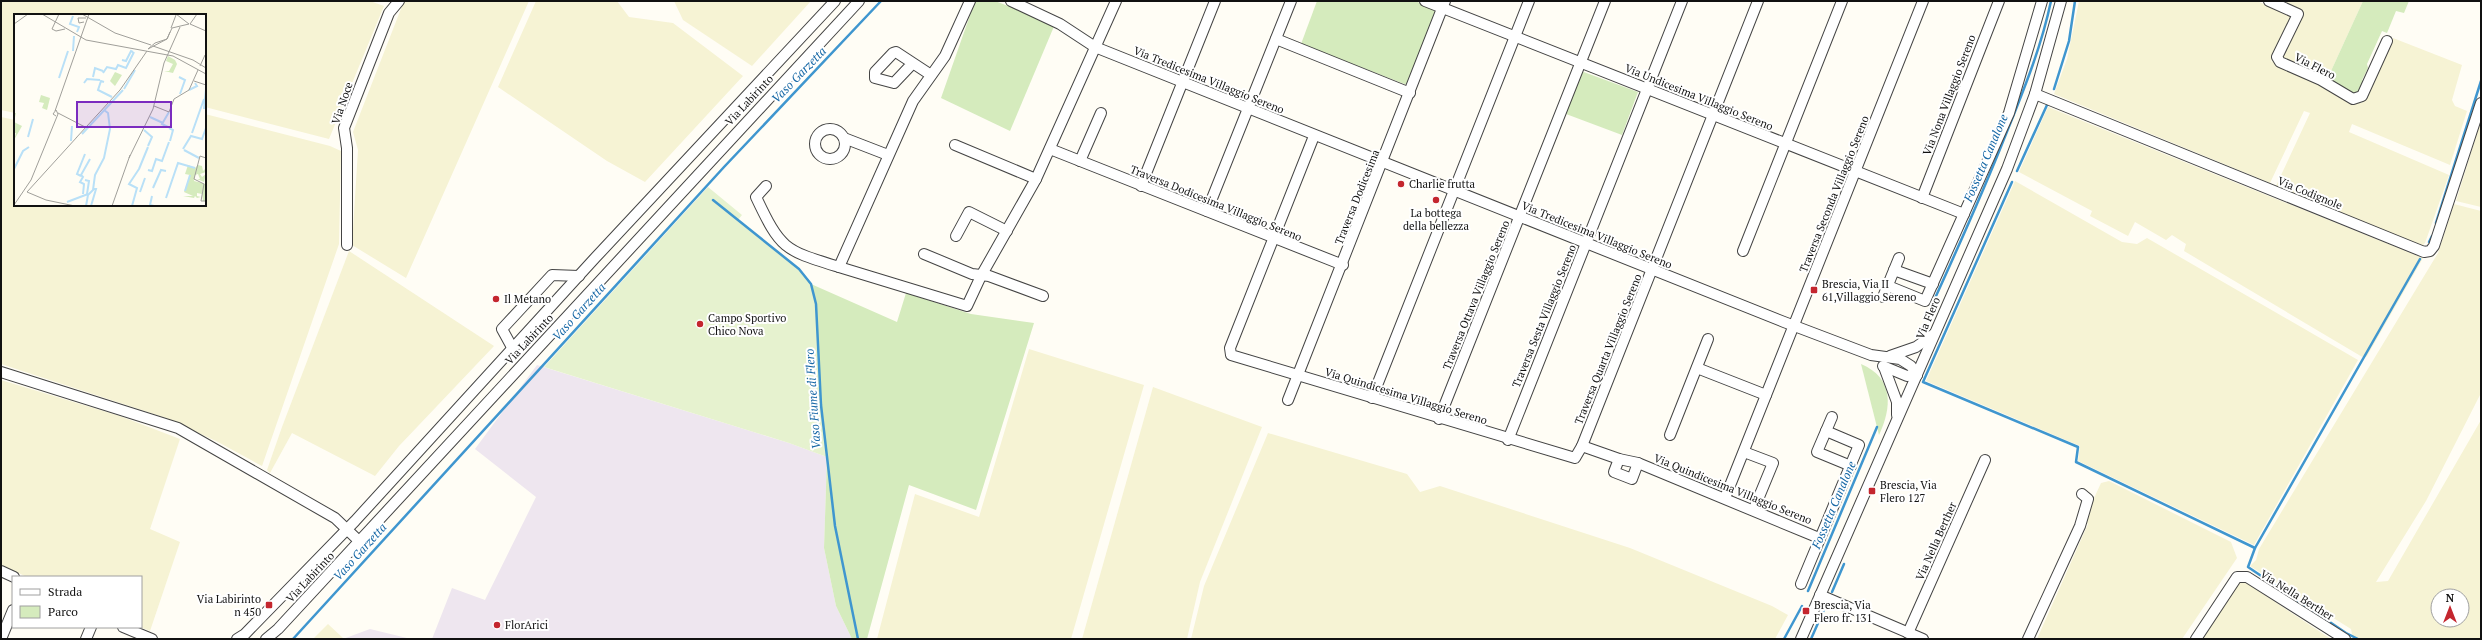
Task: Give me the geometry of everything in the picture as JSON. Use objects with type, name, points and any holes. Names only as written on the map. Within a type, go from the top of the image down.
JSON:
[{"type":"street","name":"Via Noce","points":[[347,245],[347,148],[344,128],[389,12],[398,1]]},
{"type":"street","name":"Via Labirinto","points":[[237,639],[245,634],[347,529],[834,1]]},
{"type":"street","name":"Via Labirinto","points":[[266,639],[278,629],[359,542],[859,1]]},
{"type":"street","points":[[839,266],[913,101],[954,42],[968,4],[959,1]]},
{"type":"street","name":"Via Tredicesima Villaggio Sereno","points":[[1011,1],[1060,24],[1095,47],[1182,83],[1795,326],[1871,355],[1889,356],[1904,362],[1917,374]]},
{"type":"street","points":[[766,186],[756,197],[771,228],[783,245],[792,252],[967,306],[981,276],[1036,179],[1116,1]]},
{"type":"street","points":[[1141,186],[1215,1]]},
{"type":"street","points":[[1207,211],[1291,1]]},
{"type":"street","name":"Via Undicesima Villaggio Sereno","points":[[1425,1],[1444,4],[1515,37],[1964,214]]},
{"type":"street","points":[[1372,398],[1529,1]]},
{"type":"street","name":"Traversa Ottava Villaggio Sereno","points":[[1439,419],[1605,1]]},
{"type":"street","name":"Traversa Sesta Villaggio Sereno","points":[[1508,440],[1682,1]]},
{"type":"street","name":"Traversa Quarta Villaggio Sereno","points":[[1574,458],[1582,446],[1758,1]]},
{"type":"street","points":[[1743,251],[1842,1]]},
{"type":"street","name":"Traversa Seconda Villaggio Sereno","points":[[1725,498],[1795,326],[1923,1]]},
{"type":"street","name":"Via Nona Villaggio Sereno","points":[[1922,198],[1999,1]]},
{"type":"street","name":"Via Flero","points":[[1888,286],[1925,301],[2009,113],[2042,1]]},
{"type":"street","name":"Via Flero","points":[[1801,639],[2007,169],[2036,94],[2061,1]]},
{"type":"street","name":"Via Flero","points":[[2269,1],[2298,14],[2277,57],[2280,62],[2321,80],[2353,99],[2362,96],[2387,41]]},
{"type":"street","name":"Traversa Dodicesima","points":[[1288,400],[1343,265],[1444,4]]},
{"type":"street","points":[[1276,39],[1410,93]]},
{"type":"street","points":[[912,64],[931,75]]},
{"type":"street","name":"Via Codignole","points":[[2036,94],[2424,252],[2430,251],[2434,246],[2481,103]]},
{"type":"street","points":[[1080,161],[1101,113]]},
{"type":"street","points":[[1273,239],[1314,136]]},
{"type":"street","points":[[844,138],[888,155]]},
{"type":"street","points":[[955,145],[1036,179]]},
{"type":"street","name":"Traversa Dodicesima Villaggio Sereno","points":[[1050,149],[1207,211],[1273,239],[1343,265]]},
{"type":"street","points":[[956,236],[969,212],[1007,231]]},
{"type":"street","name":"Via Quindicesima Villaggio Sereno","points":[[1273,239],[1230,348],[1231,355],[1508,440],[1574,458]]},
{"type":"street","points":[[924,254],[981,276],[990,276],[1043,296]]},
{"type":"street","points":[[1883,297],[1899,258]]},
{"type":"street","name":"Via Flero","points":[[1894,270],[1933,284]]},
{"type":"street","name":"Via Labirinto","points":[[513,349],[502,329],[552,275],[579,276]]},
{"type":"street","name":"Via Tredicesima Villaggio Sereno","points":[[1889,356],[1916,347],[1936,333]]},
{"type":"street","points":[[1670,435],[1708,339]]},
{"type":"street","name":"Via Tredicesima Villaggio Sereno","points":[[1871,355],[1884,368],[1898,402],[1896,422]]},
{"type":"street","points":[[1697,368],[1766,395]]},
{"type":"street","name":"Via Tredicesima Villaggio Sereno","points":[[1884,368],[1907,376],[1917,374]]},
{"type":"street","points":[[1,372],[178,428],[335,518],[359,542]]},
{"type":"street","points":[[451,416],[463,429]]},
{"type":"street","points":[[1832,416],[1817,452],[1851,466]]},
{"type":"street","points":[[1801,584],[1859,445],[1826,431]]},
{"type":"street","name":"Via Quindicesima Villaggio Sereno","points":[[1582,446],[1619,459],[1638,463],[1754,509],[1819,538]]},
{"type":"street","points":[[1744,452],[1773,463],[1754,509]]},
{"type":"street","name":"Via Quindicesima Villaggio Sereno","points":[[1619,459],[1614,472],[1632,479],[1638,463]]},
{"type":"street","name":"Via Nella Berther","points":[[1908,633],[1985,460]]},
{"type":"street","points":[[2028,639],[2080,526],[2088,499],[2082,494]]},
{"type":"street","points":[[1,571],[12,576]]},
{"type":"street","name":"Via Nella Berther","points":[[2196,639],[2237,577],[2247,577],[2345,639]]},
{"type":"street","points":[[1820,595],[1923,639]]},
{"type":"street","points":[[1,639],[12,612]]},
{"type":"street","points":[[86,639],[91,628]]},
{"type":"street","points":[[125,628],[152,639]]},
{"type":"shaded area","points":[[1,1],[370,1],[384,6],[329,139],[206,107],[206,14],[14,14],[14,113],[1,110]]},
{"type":"shaded area","points":[[404,1],[529,1],[406,278],[352,245],[358,150],[353,132]]},
{"type":"shaded area","points":[[536,1],[617,1],[629,17],[673,23],[743,76],[645,182],[607,161],[498,87]]},
{"type":"shaded area","points":[[674,1],[811,1],[752,66],[683,20]]},
{"type":"shaded area","points":[[2079,1],[2257,1],[2291,16],[2271,62],[2281,57],[2301,12],[2276,1],[2363,1],[2326,82],[2353,102],[2362,103],[2393,38],[2462,65],[2452,100],[2455,106],[2467,111],[2450,165],[2352,124],[2349,132],[2449,175],[2425,243],[2422,246],[2276,186],[2310,113],[2304,111],[2270,183],[2054,94],[2067,59]]},
{"type":"shaded area","points":[[2048,107],[2423,258],[2367,356],[2364,358],[2184,251],[2186,244],[2172,235],[2166,240],[2135,222],[2128,236],[2090,216],[2092,211],[2019,172]]},
{"type":"shaded area","points":[[206,114],[330,146],[341,151],[339,244],[262,466],[218,442],[166,418],[1,364],[1,117],[14,120],[14,206],[206,206]]},
{"type":"shaded area","points":[[2481,121],[2481,207],[2456,201]]},
{"type":"shaded area","points":[[2015,181],[2122,242],[2137,244],[2147,238],[2358,360],[2254,545],[2078,461],[2080,446],[1926,381]]},
{"type":"shaded area","points":[[2454,204],[2481,211],[2481,393],[2426,501],[2376,582],[2388,581],[2481,420],[2481,639],[2353,639],[2351,629],[2250,566],[2256,560],[2259,549],[2438,253]]},
{"type":"shaded area","points":[[349,251],[494,346],[399,446],[375,476],[292,433],[270,473],[267,470],[282,427]]},
{"type":"shaded area","points":[[1029,349],[1144,385],[1071,639],[877,639],[915,494],[979,517]]},
{"type":"shaded area","points":[[537,365],[789,443],[827,457],[824,548],[836,606],[852,639],[432,639],[452,588],[485,600],[536,497],[475,449]]},
{"type":"shaded area","points":[[1,380],[120,416],[180,439],[150,529],[180,542],[150,631],[142,628],[142,576],[25,576],[1,565]]},
{"type":"shaded area","points":[[1153,387],[1262,427],[1200,582],[1187,639],[1082,639]]},
{"type":"shaded area","points":[[1268,433],[1407,474],[1420,492],[1440,486],[1630,548],[1772,606],[1788,615],[1775,639],[1191,639],[1204,586]]},
{"type":"shaded area","points":[[2109,481],[2231,542],[2237,558],[2182,639],[2037,639],[2088,524],[2084,520],[2101,483]]},
{"type":"shaded area","points":[[2240,582],[2245,582],[2331,639],[2202,639],[2236,585]]},
{"type":"shaded area","points":[[328,624],[343,639],[313,639]]},
{"type":"shaded area","points":[[370,629],[411,639],[343,639]]},
{"type":"green space","points":[[975,1],[995,1],[1055,24],[1010,131],[941,98]]},
{"type":"green space","points":[[1317,1],[1415,1],[1436,9],[1407,85],[1301,44]]},
{"type":"green space","points":[[2363,1],[2409,1],[2404,13],[2396,11],[2387,33],[2382,31],[2367,64],[2368,68],[2362,80],[2365,82],[2358,94],[2354,96],[2326,82]]},
{"type":"green space","points":[[1581,71],[1638,92],[1622,135],[1566,114]]},
{"type":"green space","name":"Campo Sportivo Chico Nova","points":[[708,187],[742,215],[738,220],[799,269],[811,284],[816,304],[821,405],[827,457],[789,443],[544,367]]},
{"type":"green space","points":[[811,284],[897,322],[906,293],[971,314],[1034,323],[976,510],[909,485],[867,639],[852,639],[836,606],[824,548],[827,457],[821,405],[816,304]]},
{"type":"green space","points":[[1861,364],[1872,370],[1880,377],[1885,385],[1888,404],[1879,435]]},
{"type":"waterway","name":"Vaso Garzetta","points":[[293,639],[724,167],[881,1]]},
{"type":"waterway","name":"Fossetta Canalone","points":[[1926,318],[1976,207],[2018,105],[2042,36],[2051,1]]},
{"type":"waterway","name":"Fossetta Canalone","points":[[2054,89],[2069,41],[2075,1]]},
{"type":"waterway","points":[[2436,223],[2481,81]]},
{"type":"waterway","name":"Fossetta Canalone","points":[[2017,171],[2047,105]]},
{"type":"waterway","points":[[2012,182],[1923,382],[2078,447],[2076,462],[2255,548]]},
{"type":"waterway","name":"Vaso Fiume di Flero","points":[[713,200],[799,269],[811,284],[816,304],[821,405],[835,526],[858,639]]},
{"type":"waterway","points":[[2429,242],[2432,236]]},
{"type":"waterway","points":[[2358,639],[2346,633],[2248,567],[2255,548],[2420,259]]},
{"type":"waterway","name":"Fossetta Canalone","points":[[1808,591],[1877,427]]},
{"type":"waterway","name":"Fossetta Canalone","points":[[1832,592],[1844,564]]},
{"type":"waterway","name":"Fossetta Canalone","points":[[1811,639],[1826,605]]},
{"type":"waterway","name":"Fossetta Canalone","points":[[1784,639],[1802,606]]},
{"type":"place","name":"Charlie frutta","points":[[1401,184]]},
{"type":"place","name":"La bottega della bellezza","points":[[1436,200]]},
{"type":"place","name":"Brescia, Via II 61,Villaggio Sereno","points":[[1814,290]]},
{"type":"place","name":"Il Metano","points":[[496,299]]},
{"type":"place","name":"Campo Sportivo Chico Nova","points":[[700,324]]},
{"type":"place","name":"Brescia, Via Flero 127","points":[[1872,491]]},
{"type":"place","name":"Via Labirinto n 450","points":[[269,605]]},
{"type":"place","name":"Brescia, Via Flero fr. 131","points":[[1806,611]]},
{"type":"place","name":"FlorArici","points":[[497,625]]}]
